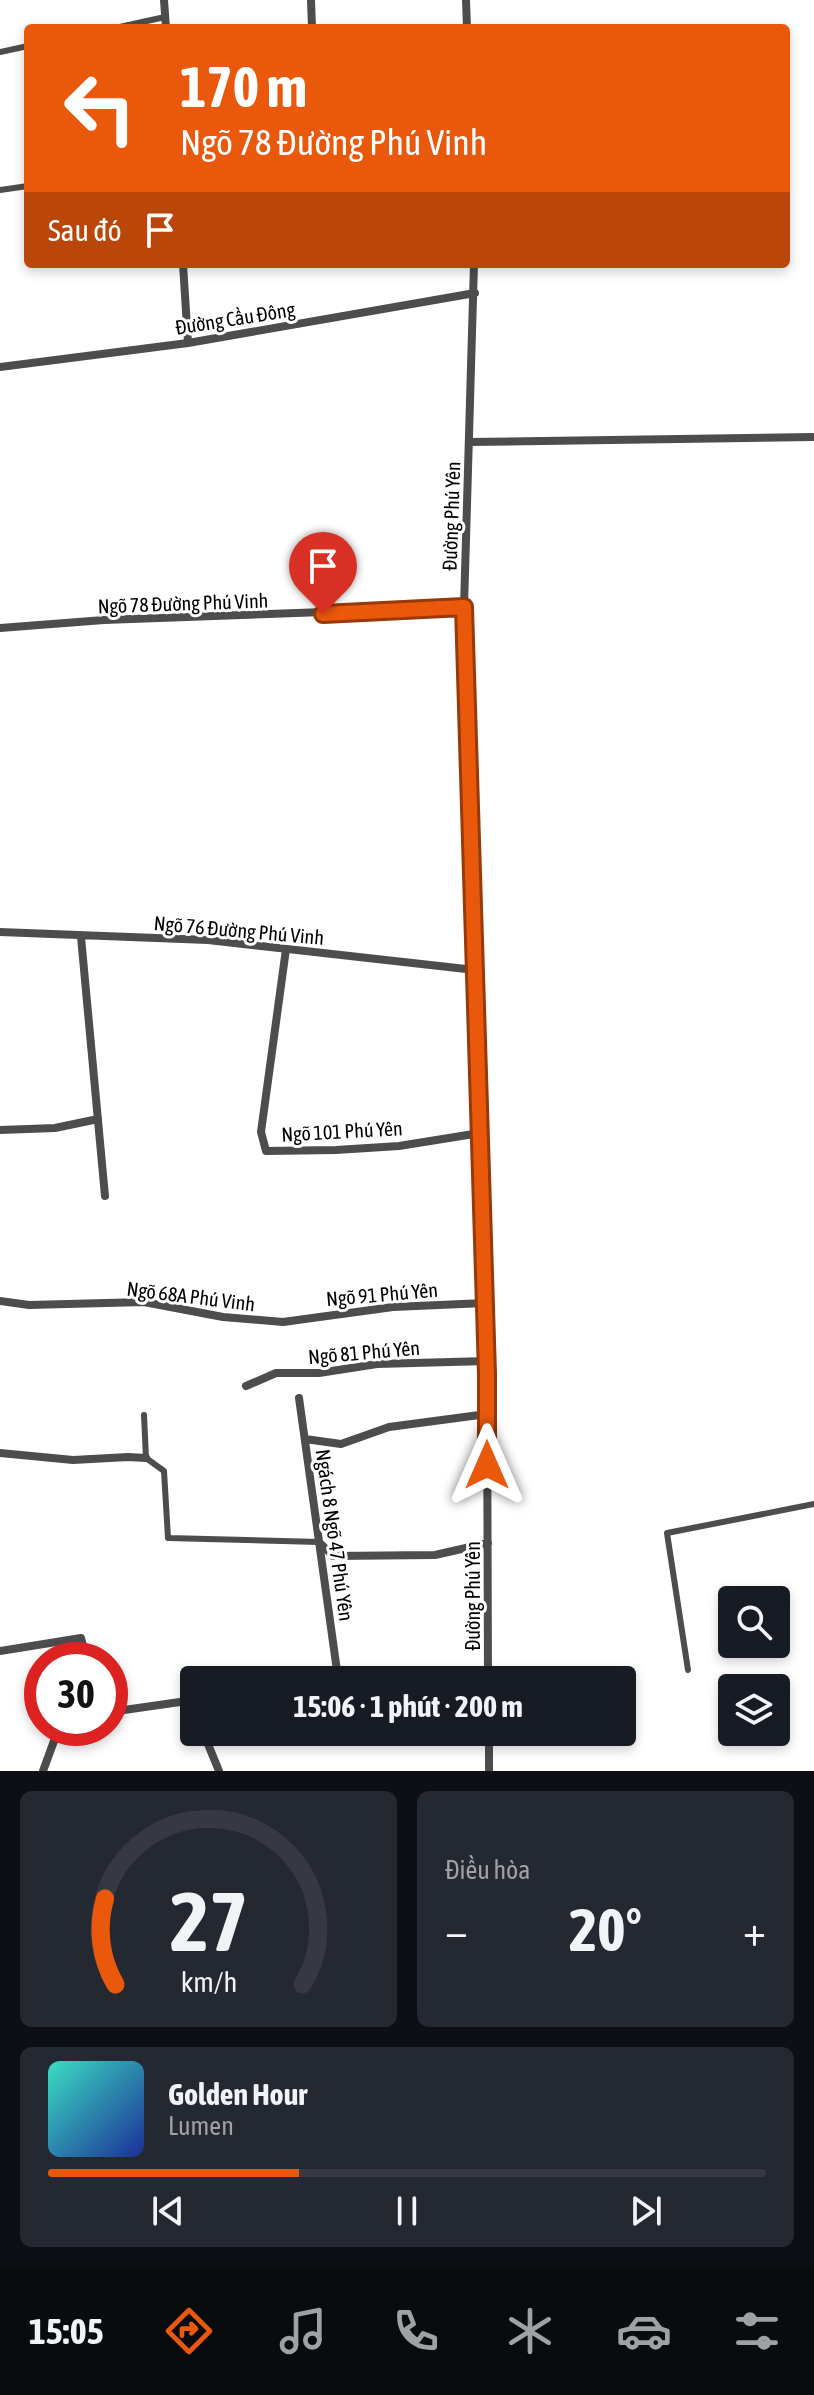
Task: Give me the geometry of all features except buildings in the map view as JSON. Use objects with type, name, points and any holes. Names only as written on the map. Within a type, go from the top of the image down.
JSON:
[{"type":"street","points":[[164,0],[166,24]]},
{"type":"street","points":[[311,0],[312,24]]},
{"type":"street","points":[[466,0],[467,24]]},
{"type":"street","points":[[183,268],[188,343]]},
{"type":"street","name":"Đường Phú Yên","points":[[474,268],[464,607],[487,1361],[488,1666]]},
{"type":"street","name":"Đường Cầu Đông","points":[[0,367],[188,343],[475,293]]},
{"type":"street","points":[[469,442],[814,437]]},
{"type":"street","name":"Ngõ 78 Đường Phú Vinh","points":[[0,628],[104,620],[464,607]]},
{"type":"street","name":"Ngõ 76 Đường Phú Vinh","points":[[0,932],[208,940],[475,970]]},
{"type":"street","points":[[81,937],[105,1196]]},
{"type":"street","name":"Ngõ 101 Phú Yên","points":[[286,949],[261,1132],[266,1151],[399,1146],[480,1133]]},
{"type":"street","points":[[0,1130],[55,1128],[98,1119]]},
{"type":"street","name":"Ngõ 68A Phú Vinh","points":[[0,1301],[29,1305],[144,1302],[223,1317],[283,1322]]},
{"type":"street","name":"Ngõ 91 Phú Yên","points":[[283,1322],[393,1307],[485,1303]]},
{"type":"street","name":"Ngõ 81 Phú Yên","points":[[246,1386],[276,1373],[319,1373],[377,1364],[487,1361]]},
{"type":"street","name":"Ngách 8 Ngõ 47 Phú Yên","points":[[299,1398],[336,1666]]},
{"type":"street","points":[[305,1439],[341,1444],[389,1427],[487,1414]]},
{"type":"street","points":[[0,1453],[73,1460],[146,1458]]},
{"type":"street","points":[[319,1542],[333,1556],[377,1557],[435,1555],[488,1543]]},
{"type":"street","points":[[56,1642],[81,1638],[82,1642]]},
{"type":"street","points":[[0,1651],[24,1647]]},
{"type":"street","points":[[128,1710],[180,1704]]},
{"type":"street","points":[[43,1771],[52,1746]]},
{"type":"street","points":[[209,1746],[219,1771]]},
{"type":"street","points":[[489,1746],[489,1771]]},
{"type":"lane","points":[[133,24],[165,17]]},
{"type":"lane","points":[[0,52],[24,47]]},
{"type":"lane","points":[[0,190],[24,187]]},
{"type":"lane","points":[[144,1415],[146,1458],[164,1471],[168,1538],[319,1542]]},
{"type":"lane","points":[[688,1670],[667,1533],[814,1504]]},
{"type":"route","points":[[323,614],[464,607],[487,1374],[487,1465]]}]
